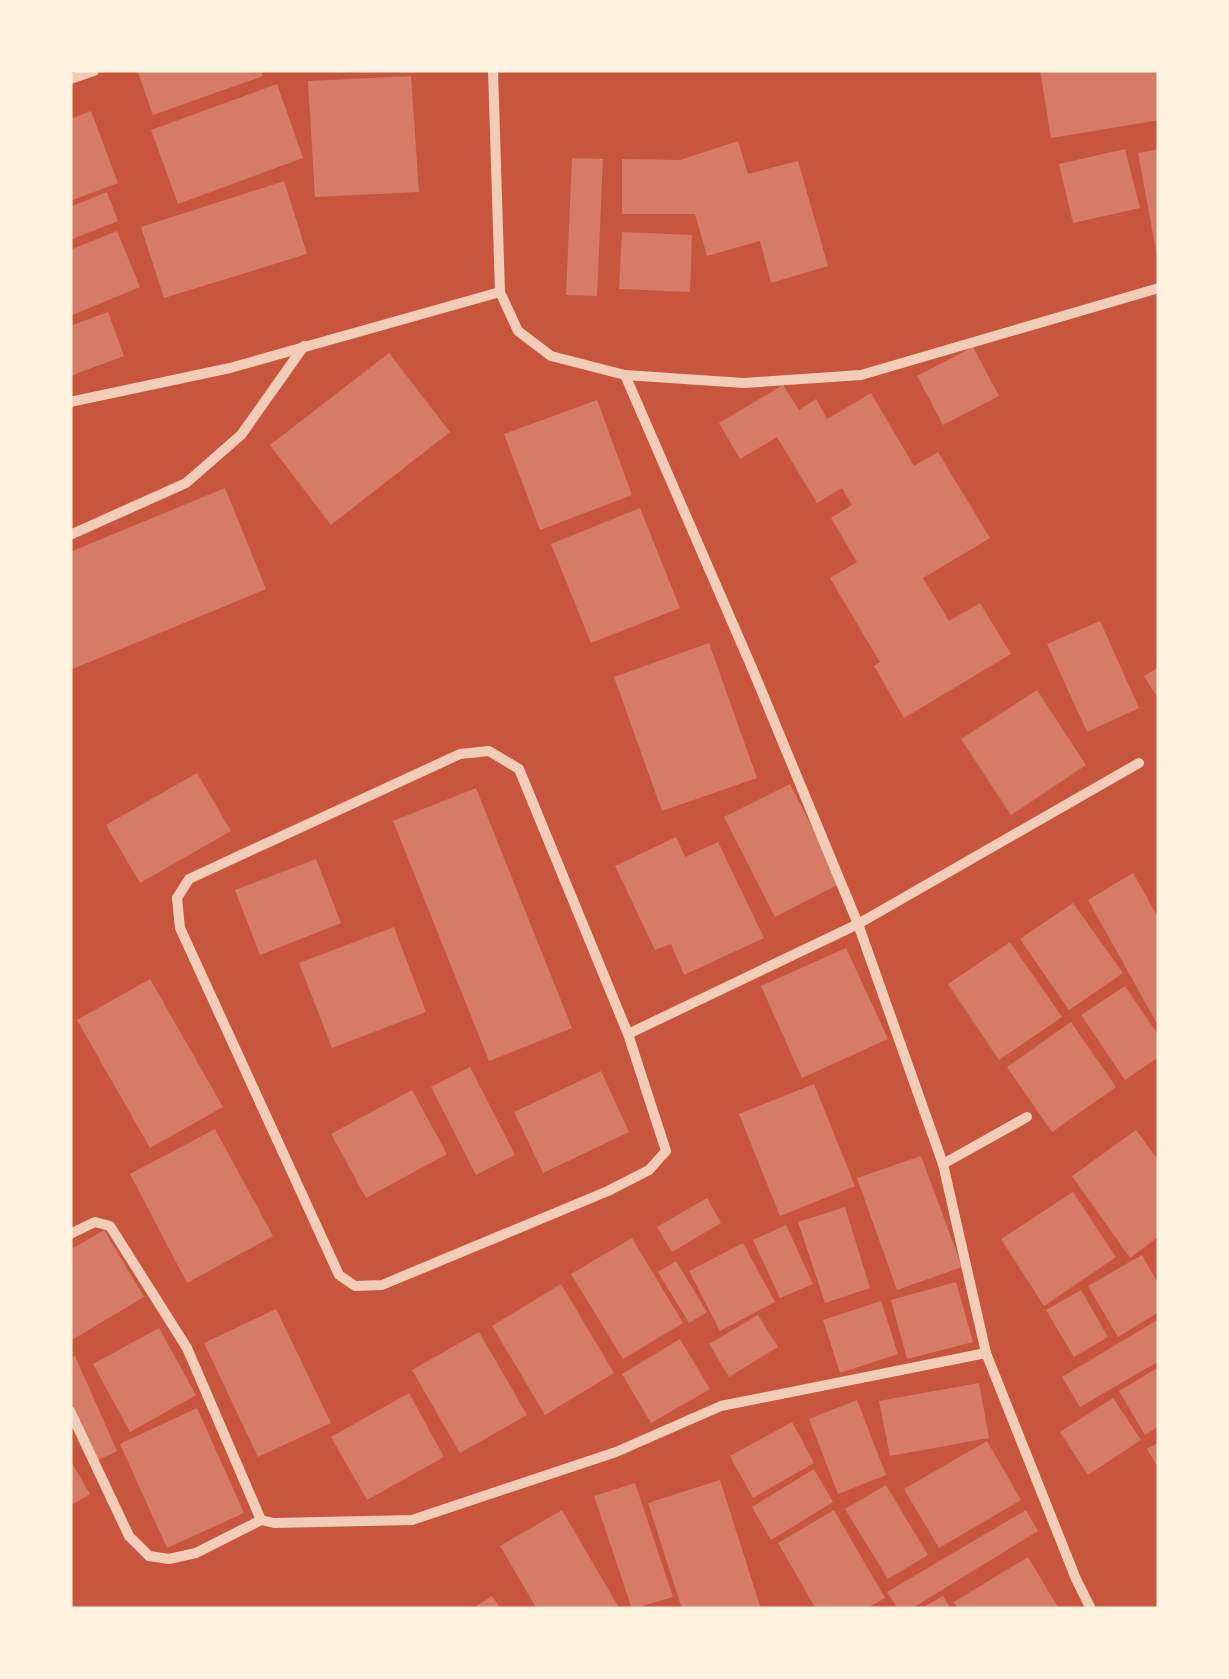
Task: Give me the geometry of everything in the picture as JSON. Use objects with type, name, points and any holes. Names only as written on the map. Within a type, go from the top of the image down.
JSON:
[{"type":"street","points":[[493,70],[500,292],[518,331],[551,356],[625,375],[744,383],[860,375],[1159,288]]},
{"type":"street","points":[[70,80],[94,71]]},
{"type":"street","points":[[70,402],[230,368],[500,292]]},
{"type":"street","points":[[70,535],[186,482],[217,458],[241,435],[305,346]]},
{"type":"street","points":[[625,375],[858,924],[943,1164],[986,1353],[1091,1609]]},
{"type":"street","points":[[488,751],[519,769],[628,1034],[666,1150],[649,1170],[608,1191],[382,1285],[355,1286],[340,1275],[180,928],[178,898],[189,878],[460,754],[488,751]]},
{"type":"street","points":[[628,1034],[858,924],[1139,763]]},
{"type":"street","points":[[943,1164],[1026,1117]]},
{"type":"street","points":[[70,1234],[95,1222],[110,1226],[187,1348],[260,1520]]},
{"type":"street","points":[[70,1412],[129,1536],[149,1556],[170,1558],[196,1552],[260,1520],[412,1520],[616,1452],[720,1406],[986,1353]]},
{"type":"building","points":[[137,70],[261,70],[263,76],[153,115]]},
{"type":"building","points":[[1040,70],[1159,70],[1159,120],[1051,138]]},
{"type":"building","points":[[411,76],[419,192],[315,197],[308,81]]},
{"type":"building","points":[[277,84],[303,158],[178,204],[151,130]]},
{"type":"building","points":[[91,111],[118,183],[70,201],[70,119]]},
{"type":"building","points":[[738,141],[748,174],[798,161],[828,266],[771,283],[760,241],[707,256],[695,214],[622,214],[622,159],[680,160]]},
{"type":"building","points":[[1125,149],[1140,208],[1073,223],[1059,164]]},
{"type":"building","points":[[1159,149],[1159,256],[1157,256],[1138,153]]},
{"type":"building","points":[[572,158],[603,159],[597,296],[566,295]]},
{"type":"building","points":[[284,181],[307,254],[164,298],[141,227]]},
{"type":"building","points":[[107,192],[118,221],[70,240],[70,207]]},
{"type":"building","points":[[117,231],[140,287],[70,316],[70,250]]},
{"type":"building","points":[[622,232],[692,235],[690,292],[619,289]]},
{"type":"building","points":[[108,312],[124,356],[70,376],[70,326]]},
{"type":"building","points":[[973,347],[999,396],[943,425],[917,376]]},
{"type":"building","points":[[389,353],[450,432],[331,525],[270,445]]},
{"type":"building","points":[[783,385],[799,410],[816,399],[827,419],[871,393],[914,466],[938,452],[990,538],[923,578],[949,621],[980,603],[1011,654],[904,718],[874,666],[880,662],[830,578],[857,562],[831,518],[852,505],[842,488],[817,503],[777,437],[740,459],[719,423]]},
{"type":"building","points":[[597,400],[632,495],[540,530],[504,434]]},
{"type":"building","points":[[225,488],[266,589],[70,670],[70,552]]},
{"type":"building","points":[[640,508],[680,608],[591,643],[551,544]]},
{"type":"building","points":[[1100,621],[1139,708],[1087,732],[1047,644]]},
{"type":"building","points":[[709,643],[757,778],[662,811],[614,677]]},
{"type":"building","points":[[1159,667],[1159,700],[1144,676]]},
{"type":"building","points":[[1037,690],[1086,765],[1011,815],[961,739]]},
{"type":"building","points":[[197,773],[231,831],[140,883],[106,825]]},
{"type":"building","points":[[790,784],[841,883],[775,917],[724,817]]},
{"type":"building","points":[[476,788],[572,1028],[489,1061],[393,821]]},
{"type":"building","points":[[676,837],[685,857],[718,842],[764,938],[684,975],[671,944],[655,950],[615,866]]},
{"type":"building","points":[[316,859],[341,923],[260,955],[235,890]]},
{"type":"building","points":[[1133,873],[1159,919],[1159,1027],[1088,900]]},
{"type":"building","points":[[1073,903],[1123,973],[1069,1010],[1020,939]]},
{"type":"building","points":[[394,927],[426,1012],[332,1048],[299,963]]},
{"type":"building","points":[[1010,942],[1062,1017],[999,1060],[948,984]]},
{"type":"building","points":[[846,948],[888,1039],[802,1078],[761,986]]},
{"type":"building","points":[[150,979],[223,1107],[150,1148],[77,1020]]},
{"type":"building","points":[[1125,986],[1159,1036],[1159,1057],[1125,1080],[1081,1015]]},
{"type":"building","points":[[1071,1022],[1116,1087],[1052,1132],[1007,1067]]},
{"type":"building","points":[[470,1067],[515,1155],[476,1175],[431,1087]]},
{"type":"building","points":[[601,1071],[629,1132],[543,1173],[514,1112]]},
{"type":"building","points":[[814,1084],[855,1186],[780,1216],[739,1114]]},
{"type":"building","points":[[412,1090],[447,1154],[366,1198],[331,1134]]},
{"type":"building","points":[[215,1129],[273,1236],[187,1283],[130,1174]]},
{"type":"building","points":[[1136,1130],[1159,1161],[1159,1236],[1130,1258],[1072,1176]]},
{"type":"building","points":[[921,1156],[962,1267],[897,1290],[857,1178]]},
{"type":"building","points":[[1073,1192],[1116,1257],[1044,1306],[1001,1239]]},
{"type":"building","points":[[707,1198],[721,1223],[672,1252],[657,1227]]},
{"type":"building","points":[[845,1207],[870,1288],[825,1303],[798,1222]]},
{"type":"building","points":[[786,1225],[813,1284],[780,1298],[753,1240]]},
{"type":"building","points":[[104,1230],[144,1297],[70,1341],[70,1250]]},
{"type":"building","points":[[632,1238],[683,1323],[623,1359],[571,1274]]},
{"type":"building","points":[[743,1243],[775,1302],[720,1331],[689,1271]]},
{"type":"building","points":[[1142,1255],[1159,1285],[1159,1312],[1118,1337],[1088,1286]]},
{"type":"building","points":[[676,1261],[707,1312],[689,1323],[658,1272]]},
{"type":"building","points":[[956,1282],[973,1342],[907,1359],[891,1300]]},
{"type":"building","points":[[561,1284],[614,1373],[545,1415],[492,1326]]},
{"type":"building","points":[[1081,1290],[1108,1337],[1074,1357],[1046,1310]]},
{"type":"building","points":[[881,1301],[898,1354],[840,1373],[823,1320]]},
{"type":"building","points":[[276,1309],[331,1423],[258,1457],[204,1343]]},
{"type":"building","points":[[758,1315],[778,1347],[729,1377],[709,1344]]},
{"type":"building","points":[[1159,1319],[1159,1361],[1080,1407],[1062,1377]]},
{"type":"building","points":[[159,1328],[196,1395],[130,1432],[93,1364]]},
{"type":"building","points":[[479,1332],[527,1415],[460,1453],[412,1370]]},
{"type":"building","points":[[680,1339],[710,1389],[651,1423],[622,1374]]},
{"type":"building","points":[[75,1356],[117,1451],[96,1461],[70,1403],[70,1358]]},
{"type":"building","points":[[1159,1367],[1159,1426],[1145,1435],[1119,1391]]},
{"type":"building","points":[[979,1383],[989,1438],[890,1456],[879,1401]]},
{"type":"building","points":[[409,1393],[444,1457],[367,1500],[331,1437]]},
{"type":"building","points":[[1113,1398],[1141,1440],[1088,1475],[1060,1432]]},
{"type":"building","points":[[857,1400],[886,1475],[838,1494],[809,1419]]},
{"type":"building","points":[[197,1408],[244,1513],[167,1548],[120,1444]]},
{"type":"building","points":[[792,1422],[814,1463],[753,1498],[730,1456]]},
{"type":"building","points":[[987,1441],[1021,1500],[939,1548],[904,1489]]},
{"type":"building","points":[[1159,1442],[1159,1469],[1147,1449]]},
{"type":"building","points":[[70,1460],[90,1494],[70,1506]]},
{"type":"building","points":[[814,1469],[833,1502],[771,1540],[752,1507]]},
{"type":"building","points":[[720,1480],[761,1609],[682,1609],[648,1503]]},
{"type":"building","points":[[635,1483],[673,1597],[632,1609],[594,1496]]},
{"type":"building","points":[[886,1485],[928,1555],[888,1579],[845,1509]]},
{"type":"building","points":[[562,1510],[619,1608],[537,1609],[500,1546]]},
{"type":"building","points":[[834,1510],[885,1598],[866,1609],[816,1609],[778,1543]]},
{"type":"building","points":[[1026,1510],[1038,1531],[911,1609],[898,1609],[887,1592]]},
{"type":"building","points":[[1028,1557],[1059,1609],[958,1609],[954,1602]]},
{"type":"building","points":[[492,1596],[501,1609],[472,1609]]},
{"type":"building","points":[[943,1596],[951,1609],[920,1609]]}]
